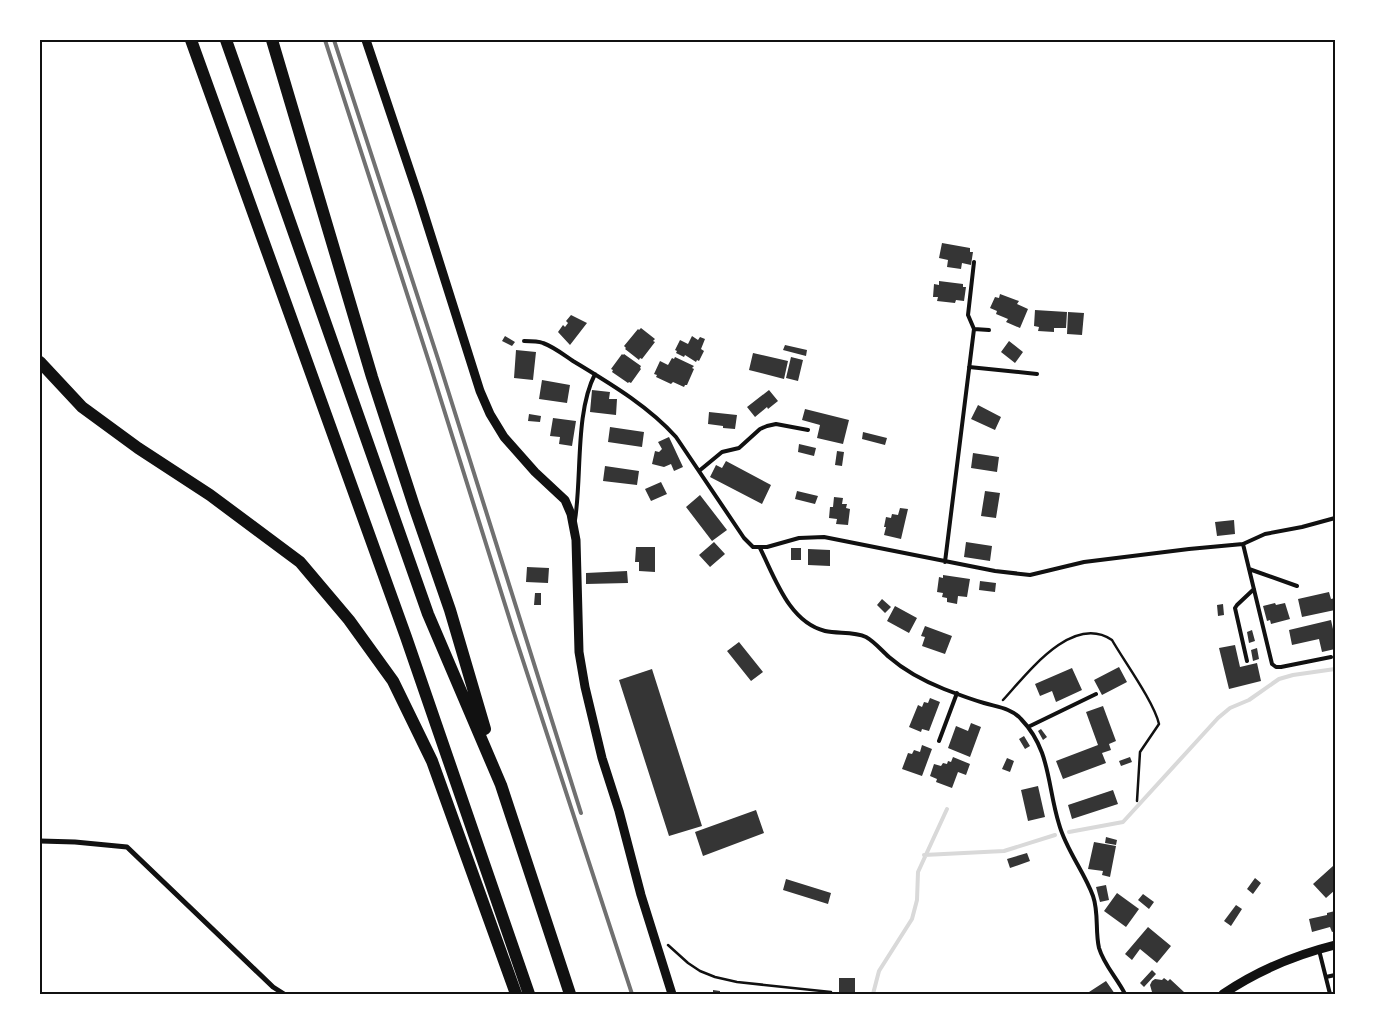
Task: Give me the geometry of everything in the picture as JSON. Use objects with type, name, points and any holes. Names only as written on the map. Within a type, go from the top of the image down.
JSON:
[{"type":"highway","points":[[191,40],[406,636],[529,994]]},
{"type":"highway","points":[[226,40],[428,614],[501,785]]},
{"type":"highway","points":[[272,40],[369,368],[450,610],[501,785],[570,994]]},
{"type":"highway","points":[[40,362],[82,408],[218,501],[300,562],[349,620],[393,681],[432,761],[516,994]]},
{"type":"street","points":[[366,40],[416,189],[480,391],[490,414],[504,437],[535,472],[565,500],[574,525],[578,575],[578,633],[581,668],[602,758],[672,994]]},
{"type":"street","points":[[40,841],[127,847],[274,987],[284,994]]},
{"type":"street","points":[[1223,994],[1265,970],[1335,945]]},
{"type":"lane","points":[[944,562],[974,329],[968,315],[974,262]]},
{"type":"lane","points":[[974,329],[989,330]]},
{"type":"lane","points":[[524,341],[542,342],[595,374],[650,412],[669,429],[676,436],[744,538],[753,547],[760,548],[799,538],[824,537],[944,562],[1030,576],[1084,562],[1243,544],[1266,534],[1335,518]]},
{"type":"lane","points":[[969,367],[1037,374]]},
{"type":"lane","points":[[574,525],[584,416],[589,389],[595,374]]},
{"type":"lane","points":[[699,471],[722,452],[738,448],[760,429],[767,426],[776,424],[808,430]]},
{"type":"lane","points":[[1243,544],[1272,664],[1281,668],[1331,657]]},
{"type":"lane","points":[[760,548],[791,606],[806,622],[826,631],[867,638],[895,662],[914,675],[957,693],[1006,708],[1020,718],[1028,727],[1047,762],[1051,792],[1063,837],[1093,895],[1100,951],[1125,994]]},
{"type":"lane","points":[[1249,569],[1297,586]]},
{"type":"lane","points":[[1247,661],[1235,608],[1254,589]]},
{"type":"lane","points":[[939,741],[957,693]]},
{"type":"lane","points":[[1028,727],[1096,694]]},
{"type":"lane","points":[[1318,950],[1330,994]]},
{"type":"lane","points":[[1326,977],[1335,975]]},
{"type":"path","points":[[655,941],[667,945],[688,964],[715,977],[754,984],[831,992]]},
{"type":"building","points":[[942,243],[970,248],[970,252],[973,252],[971,265],[962,263],[961,269],[947,267],[948,260],[939,258]]},
{"type":"building","points":[[939,281],[963,284],[963,287],[966,287],[964,301],[956,300],[955,303],[937,301],[938,297],[933,297],[934,284],[939,285]]},
{"type":"building","points":[[1000,294],[1019,301],[1017,304],[1028,309],[1020,328],[1006,322],[1008,319],[996,314],[997,311],[990,308],[995,297],[999,298]]},
{"type":"building","points":[[1035,310],[1067,312],[1066,328],[1054,328],[1054,332],[1038,331],[1039,327],[1034,326]]},
{"type":"building","points":[[1068,312],[1084,313],[1082,335],[1067,334]]},
{"type":"building","points":[[571,315],[587,323],[570,345],[558,332],[563,325],[565,327],[568,323],[566,321]]},
{"type":"building","points":[[641,328],[655,339],[653,341],[655,342],[642,359],[640,358],[639,360],[625,349],[624,346]]},
{"type":"building","points":[[505,336],[515,342],[512,346],[502,341]]},
{"type":"building","points":[[692,336],[698,340],[700,337],[705,339],[701,349],[704,351],[699,361],[697,360],[696,362],[685,355],[684,357],[676,353],[677,351],[675,350],[680,340],[688,344]]},
{"type":"building","points":[[1009,341],[1023,352],[1015,363],[1001,352]]},
{"type":"building","points":[[785,345],[807,350],[806,356],[783,350]]},
{"type":"building","points":[[516,350],[536,352],[533,380],[514,378]]},
{"type":"building","points":[[753,353],[788,361],[784,379],[749,370]]},
{"type":"building","points":[[622,354],[641,366],[641,369],[631,383],[628,383],[612,372],[613,370],[611,369]]},
{"type":"building","points":[[675,357],[694,366],[687,385],[684,387],[673,382],[671,384],[656,377],[657,375],[654,374],[660,361],[668,365],[672,358],[674,359]]},
{"type":"building","points":[[791,357],[803,360],[798,381],[786,378]]},
{"type":"building","points":[[542,380],[570,385],[567,403],[539,399]]},
{"type":"building","points":[[592,390],[610,392],[609,399],[617,399],[616,415],[590,412]]},
{"type":"building","points":[[769,390],[778,401],[755,417],[747,407]]},
{"type":"building","points":[[978,405],[1001,417],[995,430],[971,419]]},
{"type":"building","points":[[805,409],[849,420],[843,444],[817,438],[820,425],[802,420]]},
{"type":"building","points":[[709,412],[737,415],[735,429],[708,424]]},
{"type":"building","points":[[529,414],[541,416],[540,422],[528,421]]},
{"type":"building","points":[[553,418],[576,421],[572,446],[559,444],[560,437],[550,436]]},
{"type":"building","points":[[610,427],[644,432],[642,447],[608,442]]},
{"type":"building","points":[[863,432],[887,438],[885,445],[862,439]]},
{"type":"building","points":[[669,437],[683,467],[674,471],[671,464],[664,467],[652,464],[655,451],[659,452],[662,449],[658,442]]},
{"type":"building","points":[[799,444],[816,448],[814,456],[798,452]]},
{"type":"building","points":[[837,451],[844,452],[842,466],[835,465]]},
{"type":"building","points":[[973,453],[999,457],[997,472],[971,468]]},
{"type":"building","points":[[726,461],[771,485],[762,504],[710,477],[716,465],[722,468]]},
{"type":"building","points":[[605,466],[639,471],[637,485],[603,481]]},
{"type":"building","points":[[661,482],[667,494],[651,501],[645,489]]},
{"type":"building","points":[[797,491],[818,496],[815,504],[795,499]]},
{"type":"building","points":[[985,491],[1000,493],[996,518],[981,516]]},
{"type":"building","points":[[700,495],[727,530],[712,541],[686,507]]},
{"type":"building","points":[[834,497],[843,498],[842,504],[847,504],[846,508],[850,509],[848,525],[836,524],[837,519],[829,518],[830,507],[833,507]]},
{"type":"building","points":[[900,508],[908,509],[901,539],[884,535],[886,517],[891,518],[892,514],[898,515]]},
{"type":"building","points":[[1234,520],[1235,534],[1217,536],[1215,522]]},
{"type":"building","points":[[714,542],[725,554],[710,567],[699,555]]},
{"type":"building","points":[[966,542],[992,546],[990,561],[964,557]]},
{"type":"building","points":[[636,547],[655,547],[655,572],[639,571],[639,562],[635,562]]},
{"type":"building","points":[[791,548],[801,548],[801,560],[791,560]]},
{"type":"building","points":[[808,549],[830,550],[830,566],[808,565]]},
{"type":"building","points":[[527,567],[549,568],[548,583],[526,582]]},
{"type":"building","points":[[627,571],[628,583],[586,584],[586,573]]},
{"type":"building","points":[[943,575],[970,579],[967,597],[958,596],[957,604],[947,602],[947,598],[942,597],[943,593],[937,592],[939,577],[943,578]]},
{"type":"building","points":[[980,581],[996,583],[995,592],[979,590]]},
{"type":"building","points":[[1329,592],[1331,599],[1335,598],[1335,610],[1302,617],[1298,599]]},
{"type":"building","points":[[535,593],[541,593],[541,605],[534,605]]},
{"type":"building","points":[[882,599],[891,607],[885,613],[877,605]]},
{"type":"building","points":[[1275,603],[1276,605],[1285,603],[1290,619],[1271,624],[1270,620],[1267,621],[1263,606]]},
{"type":"building","points":[[1223,604],[1224,615],[1218,616],[1217,605]]},
{"type":"building","points":[[895,606],[917,618],[909,633],[887,621]]},
{"type":"building","points":[[1331,620],[1335,638],[1335,649],[1322,652],[1319,639],[1292,645],[1289,630]]},
{"type":"building","points":[[925,626],[952,636],[945,654],[922,646],[925,637],[921,636]]},
{"type":"building","points":[[1252,630],[1255,641],[1249,643],[1247,632]]},
{"type":"building","points":[[739,642],[763,672],[751,681],[727,651]]},
{"type":"building","points":[[1235,645],[1240,667],[1257,663],[1261,681],[1229,689],[1219,648]]},
{"type":"building","points":[[1257,648],[1259,659],[1253,661],[1251,650]]},
{"type":"building","points":[[1119,667],[1127,682],[1102,695],[1094,680]]},
{"type":"building","points":[[1072,668],[1082,690],[1056,702],[1052,691],[1040,696],[1035,684]]},
{"type":"building","points":[[652,669],[702,826],[669,836],[619,680]]},
{"type":"building","points":[[930,698],[940,702],[929,731],[922,729],[921,732],[909,727],[918,705],[922,707],[924,702],[928,703]]},
{"type":"building","points":[[1103,706],[1116,741],[1109,744],[1111,750],[1102,753],[1106,763],[1063,779],[1056,761],[1098,745],[1086,712]]},
{"type":"building","points":[[971,723],[981,727],[970,757],[948,748],[956,726],[968,731]]},
{"type":"building","points":[[1041,729],[1047,737],[1043,740],[1038,731]]},
{"type":"building","points":[[1024,736],[1030,746],[1025,749],[1019,739]]},
{"type":"building","points":[[922,745],[932,749],[922,776],[902,769],[908,753],[912,754],[914,750],[920,752]]},
{"type":"building","points":[[953,757],[970,764],[966,775],[958,772],[952,788],[936,782],[937,779],[930,776],[934,764],[941,766],[943,763],[947,764],[948,761],[951,762]]},
{"type":"building","points":[[1130,757],[1132,762],[1121,766],[1119,761]]},
{"type":"building","points":[[1007,758],[1014,761],[1010,772],[1002,769]]},
{"type":"building","points":[[1038,786],[1045,817],[1028,821],[1021,790]]},
{"type":"building","points":[[1113,790],[1118,804],[1072,819],[1068,805]]},
{"type":"building","points":[[756,810],[764,833],[703,856],[695,832]]},
{"type":"building","points":[[1106,837],[1117,840],[1116,845],[1105,843]]},
{"type":"building","points":[[1094,842],[1116,846],[1110,877],[1102,875],[1103,871],[1088,869]]},
{"type":"building","points":[[1027,853],[1030,861],[1010,868],[1007,859]]},
{"type":"building","points":[[1333,866],[1335,867],[1335,890],[1326,898],[1313,884]]},
{"type":"building","points":[[1255,878],[1261,883],[1253,894],[1247,889]]},
{"type":"building","points":[[786,879],[831,893],[828,904],[783,890]]},
{"type":"building","points":[[1106,885],[1109,900],[1100,902],[1096,887]]},
{"type":"building","points":[[1117,893],[1139,909],[1126,927],[1104,911]]},
{"type":"building","points":[[1143,894],[1154,902],[1149,909],[1138,900]]},
{"type":"building","points":[[1236,905],[1242,909],[1231,926],[1224,921]]},
{"type":"building","points":[[1335,911],[1335,931],[1332,932],[1330,927],[1312,932],[1309,919]]},
{"type":"building","points":[[1148,927],[1171,946],[1157,963],[1140,949],[1132,960],[1125,954]]},
{"type":"building","points":[[1152,970],[1156,974],[1144,987],[1140,983]]},
{"type":"building","points":[[839,978],[855,978],[855,994],[839,994]]},
{"type":"building","points":[[1164,978],[1168,981],[1170,979],[1184,992],[1182,994],[1155,994],[1152,992],[1150,985],[1152,981]]},
{"type":"building","points":[[1106,981],[1115,994],[1090,994],[1089,992]]},
{"type":"building","points":[[713,990],[720,991],[720,994],[713,994]]},
{"type":"waterway","points":[[1069,832],[1123,822],[1218,718],[1230,708],[1249,700],[1279,679],[1335,669]]},
{"type":"waterway","points":[[873,994],[879,971],[912,919],[917,900],[918,872],[947,809]]},
{"type":"waterway","points":[[924,855],[1004,851],[1055,835]]},
{"type":"railway","points":[[325,40],[513,630],[632,994]]},
{"type":"railway","points":[[334,40],[439,362],[581,813]]}]
